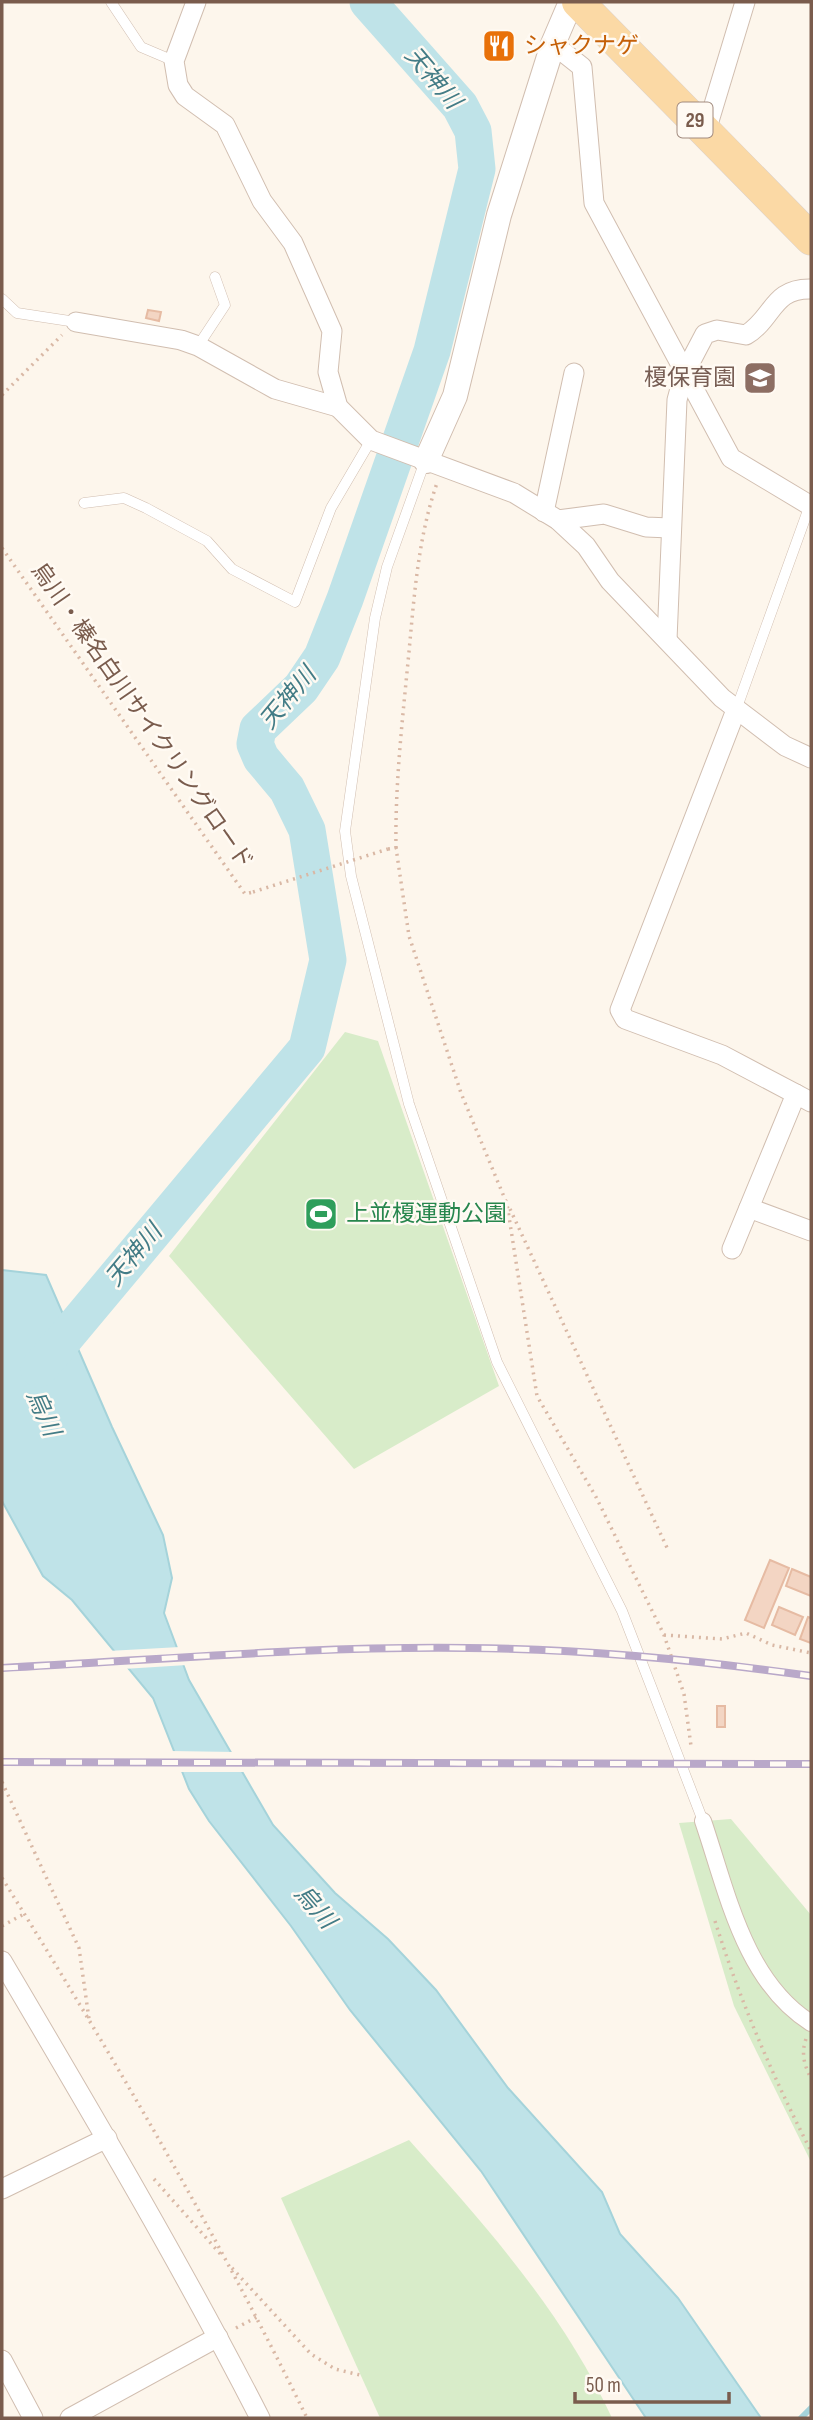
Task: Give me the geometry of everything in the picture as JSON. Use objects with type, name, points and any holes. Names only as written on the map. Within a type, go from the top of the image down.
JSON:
[{"type":"main road","name":"29","points":[[578,2],[811,239]]},
{"type":"street","points":[[196,2],[174,61],[180,91],[225,125],[257,193],[293,243],[332,331],[328,372],[338,407]]},
{"type":"street","points":[[425,465],[455,396],[499,215],[553,44],[571,2]]},
{"type":"street","points":[[706,131],[745,2]]},
{"type":"street","points":[[553,44],[582,67],[594,203],[684,374],[732,458],[811,504]]},
{"type":"street","points":[[667,640],[673,440],[684,374],[705,334],[717,330],[746,335],[757,328],[789,290],[811,289]]},
{"type":"street","points":[[76,322],[198,346],[275,389],[338,407],[377,442],[425,465],[514,493],[551,516],[586,546],[610,581],[736,710],[785,746],[811,758]]},
{"type":"street","points":[[551,516],[574,373]]},
{"type":"street","points":[[551,516],[604,514],[646,527],[670,528]]},
{"type":"street","points":[[732,1249],[749,1208],[804,1098],[722,1055],[625,1019],[620,1010],[736,710]]},
{"type":"street","points":[[749,1208],[811,1231]]},
{"type":"street","points":[[703,1821],[742,1934],[763,1976],[799,2015],[809,2030]]},
{"type":"street","points":[[2,1961],[221,2336],[260,2418]]},
{"type":"street","points":[[2,2189],[107,2138]]},
{"type":"street","points":[[70,2418],[221,2336]]},
{"type":"street","points":[[2,2360],[33,2418]]},
{"type":"lane","points":[[111,2],[141,47],[174,61]]},
{"type":"lane","points":[[198,346],[225,305],[215,276]]},
{"type":"lane","points":[[2,299],[17,313],[76,322]]},
{"type":"lane","points":[[84,503],[124,498],[146,508],[207,541],[232,569],[295,602],[331,508],[377,442]]},
{"type":"lane","points":[[425,465],[391,555],[375,618],[345,831],[351,876],[409,1104],[497,1362],[622,1611],[703,1821]]},
{"type":"lane","points":[[736,710],[811,504]]},
{"type":"path","points":[[2,395],[76,322]]},
{"type":"path","points":[[425,465],[422,535],[398,765],[396,848],[413,947],[461,1093],[507,1204],[668,1552]]},
{"type":"path","name":"烏川・榛名白川サイクリングロード","points":[[2,548],[245,894],[396,848]]},
{"type":"path","points":[[507,1204],[537,1396],[596,1497],[664,1634],[676,1665],[692,1737],[687,1780]]},
{"type":"path","points":[[664,1634],[722,1639],[746,1633],[772,1645],[811,1653]]},
{"type":"path","points":[[2,1782],[79,1948],[89,2021]]},
{"type":"path","points":[[2,1878],[161,2141],[257,2316],[307,2418]]},
{"type":"path","points":[[2,1926],[24,1914]]},
{"type":"path","points":[[809,2030],[803,2048],[805,2067],[811,2078]]},
{"type":"path","points":[[145,2169],[311,2354],[335,2369],[360,2375]]},
{"type":"path","points":[[221,2336],[257,2316]]},
{"type":"green space","name":"上並榎運動公園","points":[[345,1032],[378,1041],[499,1386],[354,1469],[169,1256]]},
{"type":"green space","points":[[731,1819],[811,1915],[811,2162],[734,2006],[679,1823]]},
{"type":"green space","points":[[409,2140],[494,2238],[547,2306],[592,2379],[612,2418],[380,2418],[281,2198]]},
{"type":"water","name":"烏川","points":[[2,1270],[46,1275],[112,1427],[163,1535],[172,1578],[164,1613],[189,1680],[273,1825],[335,1893],[388,1939],[436,1990],[508,2088],[602,2192],[620,2234],[678,2298],[761,2418],[646,2418],[481,2171],[350,2010],[291,1926],[209,1821],[189,1789],[153,1698],[72,1600],[43,1576],[2,1501]]},
{"type":"pier","points":[[180,1647],[187,1665],[123,1669],[108,1651]]},
{"type":"pier","points":[[170,1751],[235,1752],[245,1772],[178,1772]]},
{"type":"building","points":[[148,310],[161,312],[159,321],[146,318]]},
{"type":"building","points":[[770,1560],[789,1568],[764,1628],[745,1620]]},
{"type":"building","points":[[792,1569],[811,1577],[811,1596],[786,1586]]},
{"type":"building","points":[[779,1607],[803,1617],[795,1635],[772,1625]]},
{"type":"building","points":[[808,1617],[811,1618],[811,1643],[800,1639]]},
{"type":"building","points":[[717,1706],[725,1706],[725,1727],[717,1727]]},
{"type":"waterway","name":"天神川","points":[[39,1369],[307,1048],[328,960],[307,830],[287,789],[261,758],[255,744],[258,729],[301,688],[322,657],[345,599],[432,351],[477,169],[473,131],[460,106],[368,2]]},
{"type":"waterway","points":[[801,2418],[811,2408]]},
{"type":"railway","points":[[2,1668],[293,1651],[468,1648],[640,1656],[811,1676]]},
{"type":"railway","points":[[2,1762],[811,1764]]},
{"type":"place","name":"シャクナゲ","points":[[499,46]]},
{"type":"place","name":"榎保育園","points":[[760,378]]},
{"type":"place","name":"上並榎運動公園","points":[[321,1214]]}]
